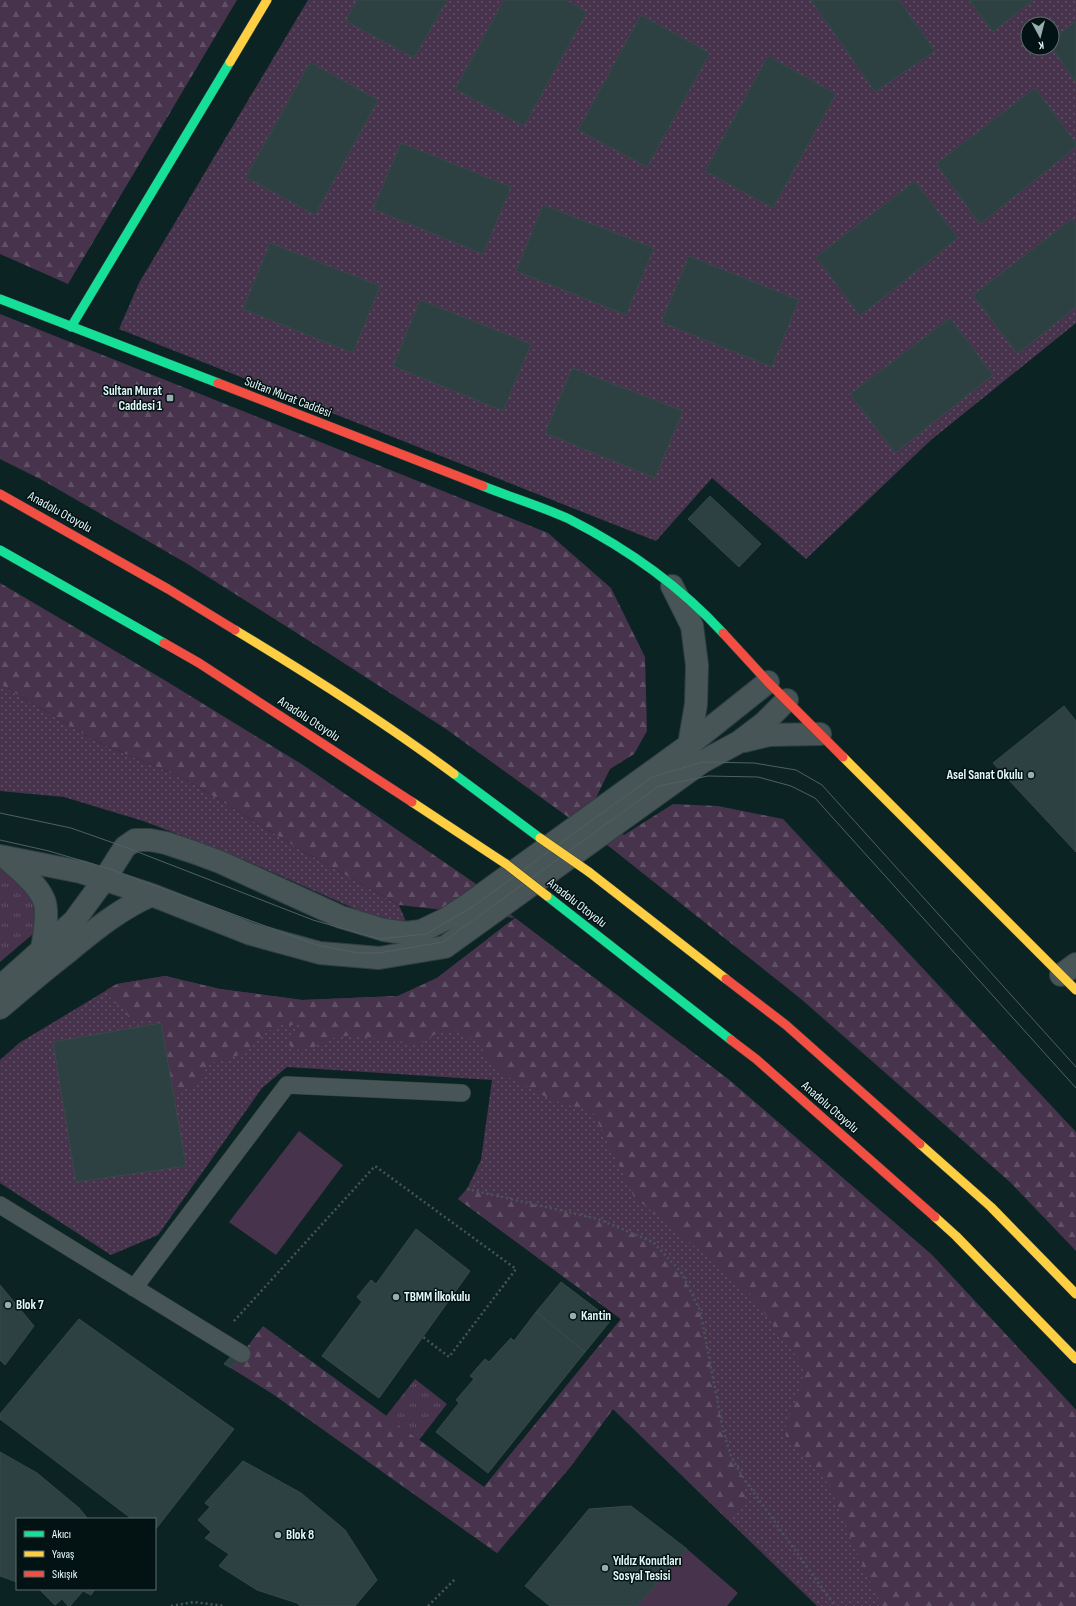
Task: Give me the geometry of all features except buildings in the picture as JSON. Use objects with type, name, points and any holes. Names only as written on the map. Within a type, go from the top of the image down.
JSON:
[{"type":"main road","points":[[71,327],[267,0]]},
{"type":"main road","name":"Sultan Murat Caddesi","points":[[0,299],[568,519],[636,558],[701,609],[768,682],[820,734],[1071,976]]},
{"type":"main road","name":"Anadolu Otoyolu","points":[[0,494],[168,589],[303,671],[431,757],[540,838],[589,872],[786,1025],[991,1207],[1076,1294]]},
{"type":"main road","name":"Anadolu Otoyolu","points":[[0,550],[199,664],[506,864],[756,1059],[956,1236],[1076,1359]]},
{"type":"street","points":[[672,586],[692,626],[697,666],[696,704],[689,745]]},
{"type":"street","points":[[0,987],[74,921],[104,880],[125,847],[135,840],[158,841],[166,843],[220,862],[341,917],[384,930],[405,933],[421,931],[446,919],[469,904],[689,745],[768,682]]},
{"type":"street","points":[[2,857],[80,872],[152,895],[251,934],[320,953],[379,958],[445,947],[702,762],[739,742],[764,723],[787,700]]},
{"type":"street","points":[[739,742],[769,736],[820,734]]},
{"type":"street","points":[[2,857],[32,882],[44,901],[46,923],[42,949]]},
{"type":"street","points":[[0,1008],[111,917],[132,904],[152,895]]},
{"type":"lane","points":[[134,1288],[287,1085],[462,1093]]},
{"type":"lane","points":[[0,1205],[242,1354]]},
{"type":"path","points":[[217,1339],[374,1166],[516,1269],[449,1356],[423,1337]]},
{"type":"path","points":[[468,1189],[598,1219],[653,1242],[681,1272],[700,1310],[723,1430],[731,1456],[744,1479],[835,1606]]},
{"type":"path","points":[[428,1606],[455,1579]]},
{"type":"path","points":[[171,1606],[194,1602],[224,1606]]},
{"type":"green space","points":[[0,0],[237,0],[68,284],[0,254]]},
{"type":"green space","points":[[308,0],[1076,0],[1076,323],[931,440],[806,559],[712,478],[656,541],[119,329],[139,283]]},
{"type":"green space","points":[[0,314],[548,533],[611,588],[645,657],[647,731],[634,754],[610,769],[590,810],[624,835],[673,804],[718,806],[783,819],[1076,1132],[1076,1251],[1010,1182],[801,999],[611,848],[446,729],[322,649],[186,563],[42,480],[0,459]]},
{"type":"green space","points":[[0,583],[166,681],[303,765],[476,884],[515,918],[399,905],[301,850],[185,779],[95,741],[0,684]]},
{"type":"green space","points":[[0,684],[95,741],[185,779],[301,850],[399,905],[407,924],[387,923],[233,855],[143,821],[64,797],[0,791]]},
{"type":"green space","points":[[0,856],[32,882],[46,923],[0,962]]},
{"type":"green space","points":[[515,918],[728,1079],[932,1255],[1076,1410],[1076,1606],[817,1606],[613,1409],[571,1466],[497,1553],[273,1394],[231,1368],[484,1487],[621,1319],[458,1199],[467,1189],[481,1160],[492,1080],[287,1067],[262,1088],[158,1235],[111,1255],[0,1183],[0,1060],[19,1043],[117,984],[165,976],[220,989],[302,1000],[398,996],[437,978]]},
{"type":"green space","points":[[515,918],[728,1079],[932,1255],[1076,1410],[1076,1606],[882,1606],[868,1578],[829,1485],[786,1437],[786,1422],[797,1399],[805,1368],[751,1295],[671,1226],[634,1197],[593,1112],[552,1100],[506,1076],[486,1059],[480,1043],[456,1032],[435,1034],[426,1041],[416,1045],[352,1035],[328,1039],[313,1048],[294,1050],[289,1045],[292,1038],[303,1025],[278,1025],[260,1037],[246,1053],[210,1063],[196,1084],[174,1095],[161,1023],[150,1020],[129,1019],[125,1009],[112,1001],[106,990],[117,984],[165,976],[220,989],[302,1000],[398,996],[437,978]]},
{"type":"green space","points":[[299,1131],[343,1165],[276,1255],[229,1222]]},
{"type":"green space","points":[[467,1189],[598,1219],[653,1242],[681,1272],[700,1310],[723,1430],[731,1456],[744,1479],[745,1497],[740,1509],[728,1520],[613,1409],[571,1466],[497,1553],[273,1394],[231,1368],[263,1326],[484,1487],[621,1319],[458,1199]]},
{"type":"green space","points":[[415,1379],[447,1404],[419,1440],[386,1416]]},
{"type":"green space","points":[[687,1549],[738,1593],[727,1606],[637,1606]]},
{"type":"tram line","points":[[0,813],[71,828],[125,847],[313,920],[379,939],[426,934],[472,907],[652,777],[702,762],[754,763],[796,770],[822,785],[1076,1067]]},
{"type":"tram line","points":[[0,840],[49,851],[110,869],[317,945],[358,953],[379,953],[443,942],[659,786],[708,776],[758,777],[791,786],[815,798],[1076,1088]]},
{"type":"traffic: fast","points":[[71,327],[230,62]]},
{"type":"traffic: fast","points":[[0,299],[218,383]]},
{"type":"traffic: fast","points":[[483,486],[569,519],[611,542],[651,569],[689,599],[723,633]]},
{"type":"traffic: fast","points":[[0,550],[164,643]]},
{"type":"traffic: fast","points":[[454,774],[540,838]]},
{"type":"traffic: fast","points":[[547,896],[731,1040]]},
{"type":"traffic: slow","points":[[230,62],[267,0]]},
{"type":"traffic: slow","points":[[235,630],[346,699],[454,774]]},
{"type":"traffic: slow","points":[[843,757],[1076,990]]},
{"type":"traffic: slow","points":[[412,802],[506,864]]},
{"type":"traffic: slow","points":[[540,838],[589,872]]},
{"type":"traffic: slow","points":[[506,864],[547,896]]},
{"type":"traffic: slow","points":[[589,872],[726,979]]},
{"type":"traffic: slow","points":[[920,1144],[991,1207],[1076,1294]]},
{"type":"traffic: slow","points":[[935,1217],[956,1236],[1076,1359]]},
{"type":"traffic: jam","points":[[218,383],[483,486]]},
{"type":"traffic: jam","points":[[0,494],[168,589],[235,630]]},
{"type":"traffic: jam","points":[[723,633],[768,682],[843,757]]},
{"type":"traffic: jam","points":[[164,643],[199,663],[412,802]]},
{"type":"traffic: jam","points":[[726,979],[786,1025],[920,1144]]},
{"type":"traffic: jam","points":[[731,1040],[756,1059],[935,1217]]},
{"type":"place","name":"Sultan Murat Caddesi 1","points":[[170,398]]},
{"type":"place","name":"Asel Sanat Okulu","points":[[1031,775]]},
{"type":"place","name":"TBMM İlkokulu","points":[[396,1297]]},
{"type":"place","name":"Blok 7","points":[[8,1305]]},
{"type":"place","name":"Kantin","points":[[573,1316]]},
{"type":"place","name":"Blok 8","points":[[278,1535]]},
{"type":"place","name":"Yıldız Konutları Sosyal Tesisi","points":[[605,1568]]}]
